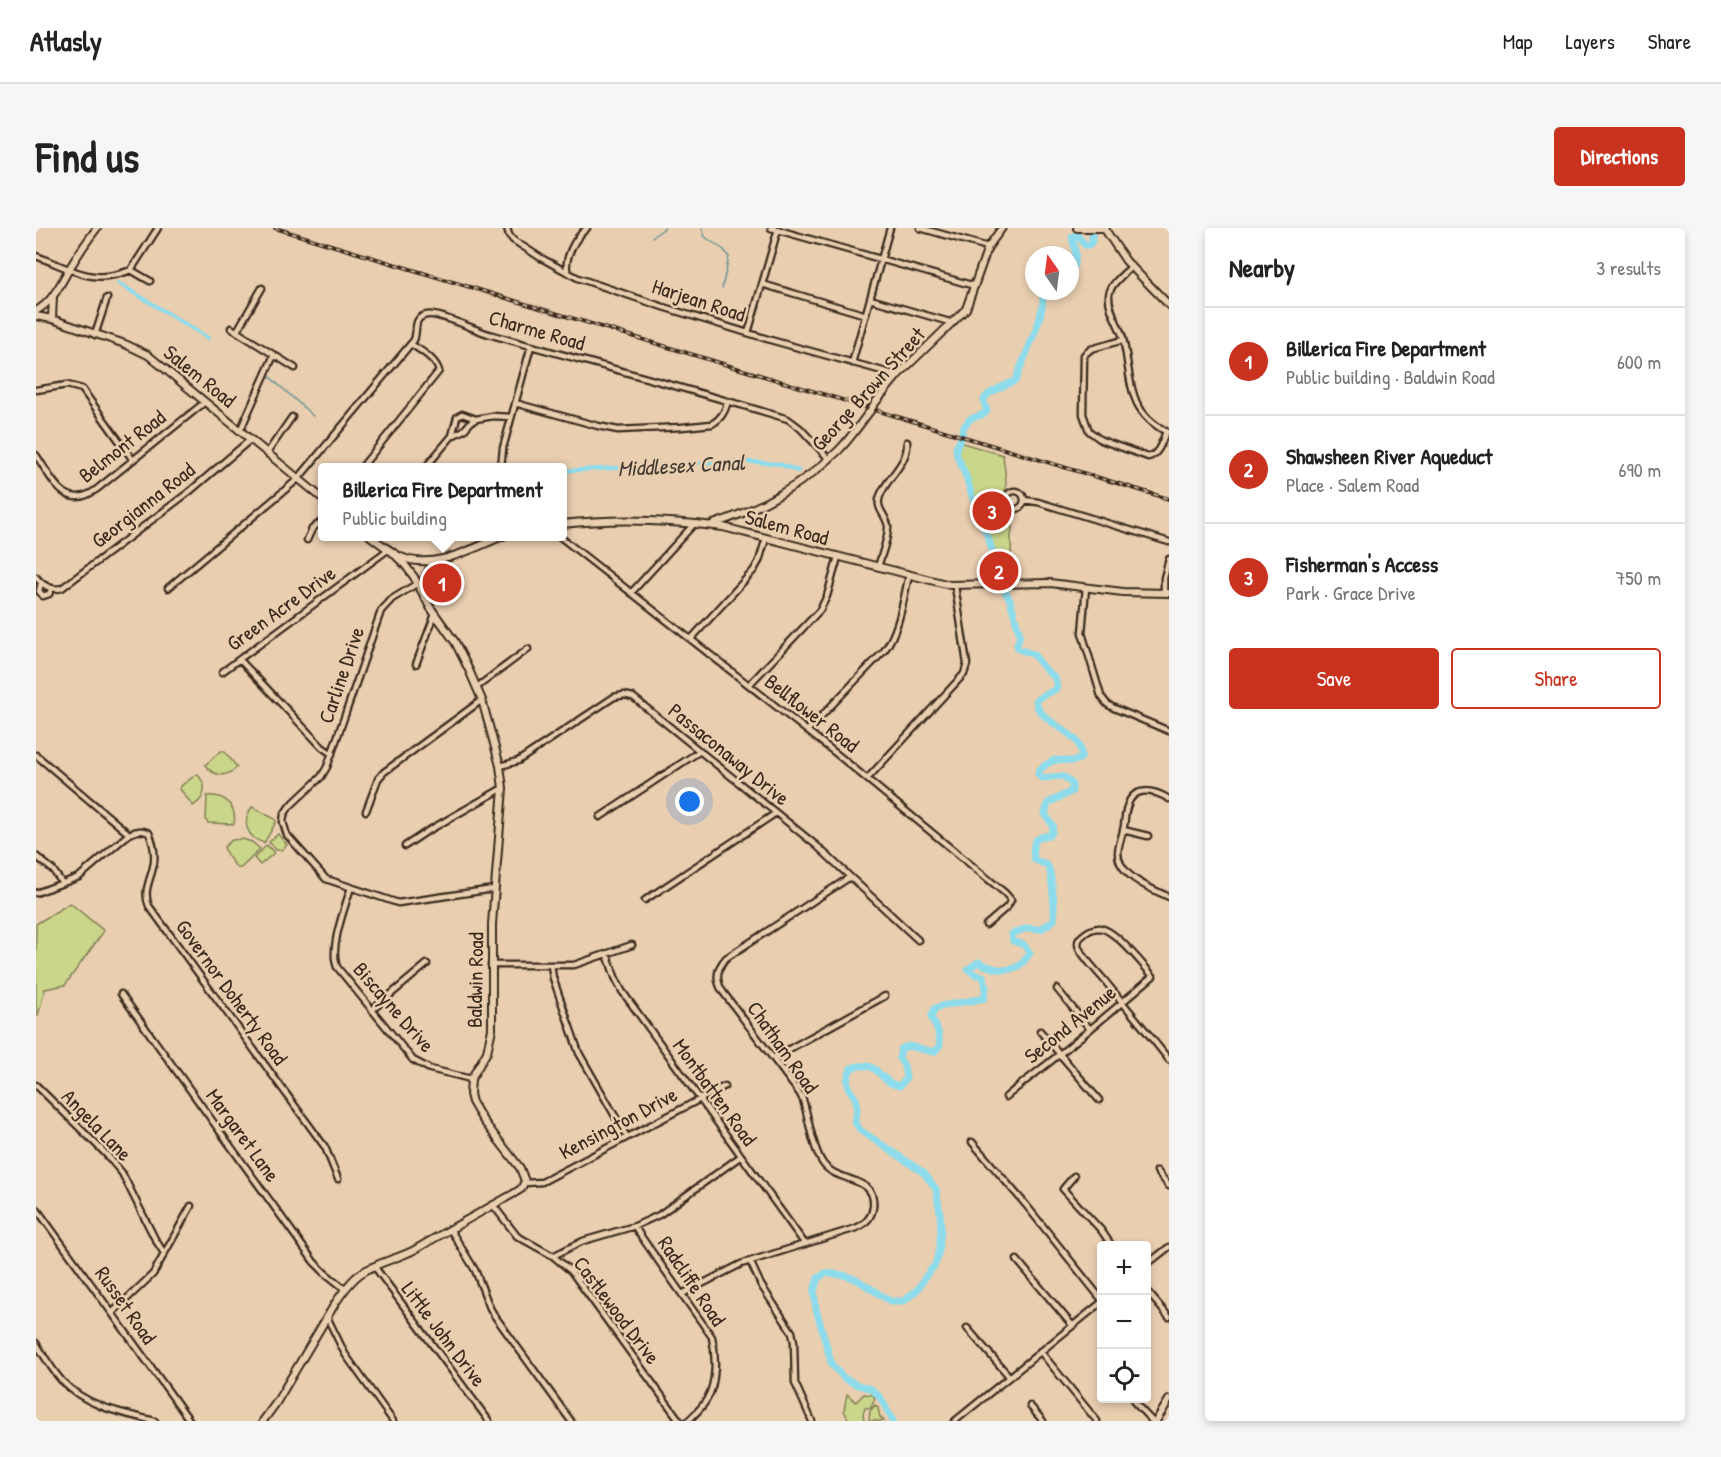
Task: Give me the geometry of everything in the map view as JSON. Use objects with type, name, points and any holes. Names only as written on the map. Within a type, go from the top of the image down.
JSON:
[{"type":"street","points":[[36,311],[53,296],[97,228]]},
{"type":"street","points":[[131,270],[158,228]]},
{"type":"street","name":"Harjean Road","points":[[507,228],[513,240],[569,274],[748,333],[897,375]]},
{"type":"street","points":[[567,271],[567,261],[573,247],[578,237],[587,228]]},
{"type":"street","points":[[771,228],[975,286]]},
{"type":"street","points":[[852,363],[890,228]]},
{"type":"street","points":[[920,228],[988,247]]},
{"type":"street","name":"George Brown Street","points":[[710,526],[736,516],[798,483],[829,459],[846,442],[897,375],[966,309],[988,247],[1002,228]]},
{"type":"street","points":[[1077,228],[1105,228],[1116,248],[1131,267],[1169,305]]},
{"type":"street","points":[[748,333],[778,229]]},
{"type":"street","points":[[36,256],[69,270],[96,277],[131,270],[150,281]]},
{"type":"street","points":[[1123,340],[1088,350],[1084,355],[1083,414],[1091,434],[1101,440],[1147,457],[1153,456],[1168,432],[1148,420],[1136,402],[1130,386],[1123,340],[1110,306],[1109,292],[1114,283],[1131,267]]},
{"type":"street","points":[[762,284],[866,315]]},
{"type":"street","points":[[237,331],[262,288]]},
{"type":"street","points":[[1163,299],[1169,293]]},
{"type":"street","points":[[52,320],[53,296]]},
{"type":"street","points":[[95,334],[107,298]]},
{"type":"street","points":[[870,299],[953,323]]},
{"type":"street","name":"Salem Road","points":[[36,316],[131,346],[148,355],[318,495]]},
{"type":"street","name":"Charme Road","points":[[168,588],[298,479],[411,344],[416,336],[417,321],[422,316],[442,317],[480,331],[788,419],[800,428],[829,459]]},
{"type":"street","points":[[231,328],[295,368]]},
{"type":"street","points":[[365,463],[440,370],[431,359],[411,344]]},
{"type":"street","points":[[501,463],[502,448],[531,346]]},
{"type":"street","points":[[240,431],[274,355]]},
{"type":"street","points":[[36,390],[67,385],[82,389],[133,460]]},
{"type":"street","points":[[514,403],[598,426],[625,430],[712,424],[720,419],[729,401]]},
{"type":"street","name":"Belmont Road","points":[[36,455],[62,492],[74,498],[81,498],[92,493],[205,402]]},
{"type":"street","points":[[429,463],[452,436],[459,415],[476,419]]},
{"type":"street","points":[[452,436],[464,430],[476,419],[492,416],[511,417]]},
{"type":"street","points":[[267,453],[292,417]]},
{"type":"street","name":"Georgianna Road","points":[[52,588],[62,588],[101,560],[189,492],[251,439]]},
{"type":"street","points":[[878,567],[888,531],[879,501],[883,489],[907,454],[908,442]]},
{"type":"street","points":[[1024,500],[1038,502],[1169,542]]},
{"type":"street","name":"Salem Road","points":[[567,524],[620,520],[723,527],[955,586],[1050,583],[1123,592],[1166,593]]},
{"type":"street","points":[[632,593],[694,524]]},
{"type":"street","points":[[307,540],[318,525]]},
{"type":"street","points":[[691,639],[754,570],[759,561],[765,538]]},
{"type":"street","points":[[376,541],[402,557],[423,562],[433,562],[492,541]]},
{"type":"street","name":"Bellflower Road","points":[[564,541],[807,731],[1005,893],[1011,900],[1007,907],[986,925]]},
{"type":"street","name":"Baldwin Road","points":[[390,550],[405,565],[455,642],[482,700],[500,766],[503,788],[492,924],[491,1040],[486,1056],[471,1079]]},
{"type":"street","name":"Green Acre Drive","points":[[222,672],[390,550]]},
{"type":"street","points":[[749,685],[820,610],[827,596],[838,557]]},
{"type":"street","points":[[1166,593],[1164,577],[1169,559]]},
{"type":"street","points":[[419,585],[433,562]]},
{"type":"street","points":[[807,731],[891,641],[896,630],[909,575]]},
{"type":"street","points":[[36,577],[41,583],[52,588],[49,594],[43,596],[39,591],[41,583]]},
{"type":"street","name":"Carline Drive","points":[[419,585],[388,602],[381,611],[332,754],[323,774],[285,813],[284,828],[326,878],[391,902],[400,904],[494,889]]},
{"type":"street","points":[[867,779],[964,674],[967,664],[955,586]]},
{"type":"street","points":[[1086,587],[1082,633],[1100,694],[1114,708],[1169,731]]},
{"type":"street","points":[[416,664],[435,614]]},
{"type":"street","points":[[477,687],[528,650]]},
{"type":"street","points":[[240,660],[322,747],[332,754]]},
{"type":"street","name":"Passaconaway Drive","points":[[500,766],[518,761],[614,697],[624,695],[633,697],[817,846],[918,940]]},
{"type":"street","points":[[366,811],[378,779],[384,772],[482,700]]},
{"type":"street","points":[[600,818],[700,751]]},
{"type":"street","points":[[36,755],[129,834],[84,874],[36,893]]},
{"type":"street","points":[[405,846],[503,788]]},
{"type":"street","points":[[1169,799],[1151,791],[1136,794],[1128,804],[1117,853],[1122,867],[1134,878],[1169,897]]},
{"type":"street","points":[[645,900],[776,813]]},
{"type":"street","points":[[1123,830],[1148,836]]},
{"type":"street","name":"Governor Doherty Road","points":[[129,834],[135,831],[146,831],[150,836],[154,861],[145,891],[148,906],[325,1147],[338,1179]]},
{"type":"street","points":[[36,856],[53,870],[62,884]]},
{"type":"street","name":"Chatham Road","points":[[682,1294],[750,1261],[861,1226],[870,1215],[873,1201],[870,1192],[864,1185],[833,1173],[824,1165],[816,1148],[803,1100],[721,989],[717,977],[723,961],[729,956],[850,877]]},
{"type":"street","name":"Biscayne Drive","points":[[351,887],[335,945],[335,961],[341,973],[409,1056],[430,1069],[471,1079]]},
{"type":"street","name":"Second Avenue","points":[[1006,1097],[1154,976],[1121,942],[1108,932],[1099,928],[1094,929],[1080,937],[1079,946],[1122,1002]]},
{"type":"street","points":[[491,965],[574,965],[632,945]]},
{"type":"street","name":"Montbatten Road","points":[[607,954],[622,991],[805,1244]]},
{"type":"street","points":[[372,1010],[426,964]]},
{"type":"street","points":[[551,965],[553,978],[579,1053],[627,1137]]},
{"type":"street","points":[[1057,989],[1090,1029]]},
{"type":"street","name":"Margaret Lane","points":[[121,994],[314,1262],[325,1274],[345,1289]]},
{"type":"street","points":[[773,1058],[885,996]]},
{"type":"street","points":[[1122,1002],[1169,1060]]},
{"type":"street","points":[[1040,1031],[1099,1100]]},
{"type":"street","points":[[263,1421],[327,1316],[345,1289],[358,1275],[374,1266],[408,1254],[520,1190],[525,1183],[525,1177],[520,1168],[486,1126],[472,1102],[471,1079]]},
{"type":"street","name":"Angela Lane","points":[[36,1085],[106,1154],[122,1173],[164,1254]]},
{"type":"street","name":"Kensington Drive","points":[[525,1183],[542,1182],[725,1086]]},
{"type":"street","points":[[972,1142],[1026,1204],[1097,1296]]},
{"type":"street","points":[[553,1256],[583,1241],[636,1226],[659,1215],[741,1156]]},
{"type":"street","points":[[1157,1171],[1169,1186]]},
{"type":"street","points":[[1074,1176],[1063,1189],[1109,1241]]},
{"type":"street","name":"Castlewood Drive","points":[[493,1205],[517,1236],[553,1256],[571,1271],[680,1421]]},
{"type":"street","points":[[112,1313],[153,1275],[191,1206]]},
{"type":"street","name":"Russet Road","points":[[36,1208],[187,1420]]},
{"type":"street","name":"Radcliffe Road","points":[[636,1226],[712,1337],[715,1357],[713,1384],[708,1398],[688,1421]]},
{"type":"street","points":[[450,1228],[475,1270],[494,1315],[571,1421]]},
{"type":"street","points":[[1151,1261],[1169,1247]]},
{"type":"street","points":[[1017,1260],[1072,1325]]},
{"type":"street","points":[[750,1261],[754,1272],[794,1336],[795,1383],[812,1421]]},
{"type":"street","name":"Little John Drive","points":[[374,1266],[489,1421]]},
{"type":"street","points":[[1150,1295],[1169,1317]]},
{"type":"street","points":[[955,1421],[1097,1304]]},
{"type":"street","points":[[327,1316],[345,1354],[393,1421]]},
{"type":"street","points":[[967,1328],[1009,1376]]},
{"type":"street","points":[[36,1343],[58,1377],[81,1396],[100,1407],[155,1421]]},
{"type":"street","points":[[1040,1351],[1097,1421]]},
{"type":"street","points":[[1135,1403],[1154,1421],[1169,1400]]},
{"type":"street","points":[[1030,1406],[1043,1421]]},
{"type":"green space","points":[[959,442],[1003,455],[1006,486],[1002,505],[1014,514],[1011,537],[1012,580],[999,581],[998,579],[994,555],[958,455]]},
{"type":"green space","points":[[224,751],[237,767],[221,775],[212,772],[205,765]]},
{"type":"green space","points":[[197,774],[201,778],[204,791],[201,799],[193,806],[180,789]]},
{"type":"green space","points":[[207,796],[224,799],[232,807],[234,824],[208,823],[206,820]]},
{"type":"green space","points":[[252,807],[275,819],[276,822],[264,843],[253,837],[246,824]]},
{"type":"green space","points":[[278,834],[287,845],[281,850],[276,850],[269,842]]},
{"type":"green space","points":[[242,839],[252,842],[260,849],[241,868],[237,868],[224,847],[232,840]]},
{"type":"green space","points":[[267,845],[274,853],[260,865],[254,858]]},
{"type":"green space","points":[[70,903],[104,931],[65,985],[45,989],[38,1016],[36,1014],[36,924]]},
{"type":"green space","points":[[847,1394],[856,1402],[864,1394],[873,1395],[875,1398],[871,1408],[865,1408],[864,1421],[849,1421],[844,1410]]},
{"type":"green space","points":[[875,1405],[884,1421],[869,1421],[870,1411]]},
{"type":"waterway","points":[[652,237],[665,228]]},
{"type":"waterway","points":[[702,228],[705,237],[724,250],[729,257],[722,288]]},
{"type":"waterway","points":[[1074,246],[1072,237],[1075,235],[1085,245],[1089,245],[1092,241],[1092,228]]},
{"type":"waterway","name":"Middlesex Canal","points":[[118,283],[208,338]]},
{"type":"waterway","points":[[893,1421],[880,1397],[871,1389],[844,1378],[832,1365],[816,1309],[814,1291],[818,1278],[826,1273],[856,1279],[890,1301],[904,1301],[918,1289],[935,1265],[941,1230],[940,1212],[936,1189],[924,1173],[860,1130],[855,1122],[856,1099],[849,1089],[847,1080],[851,1068],[868,1066],[887,1081],[900,1086],[906,1078],[904,1066],[899,1058],[901,1049],[908,1046],[934,1052],[940,1045],[938,1031],[931,1017],[935,1008],[984,998],[986,987],[983,976],[974,974],[968,969],[978,962],[1005,970],[1015,968],[1027,958],[1030,953],[1024,945],[1013,941],[1012,934],[1027,928],[1041,929],[1054,920],[1049,868],[1034,859],[1034,845],[1037,839],[1050,835],[1052,832],[1053,826],[1045,814],[1048,803],[1072,791],[1072,785],[1066,778],[1059,776],[1043,778],[1038,775],[1039,771],[1053,761],[1075,761],[1081,758],[1081,749],[1077,742],[1044,716],[1038,708],[1036,701],[1057,688],[1055,678],[1033,654],[1018,649],[1020,635],[1010,600],[998,579],[994,566],[994,555],[978,516],[956,448],[963,428],[970,419],[987,411],[985,398],[1016,380],[1038,322],[1043,300]]},
{"type":"waterway","points":[[269,376],[313,416]]},
{"type":"waterway","name":"Middlesex Canal","points":[[567,471],[757,462],[779,464],[798,471]]},
{"type":"railway","points":[[275,228],[1169,499]]},
{"type":"place","name":"Fisherman's Access","points":[[992,511]]},
{"type":"place","name":"Shawsheen River Aqueduct","points":[[999,571]]},
{"type":"place","name":"Billerica Fire Department","points":[[442,583]]}]
